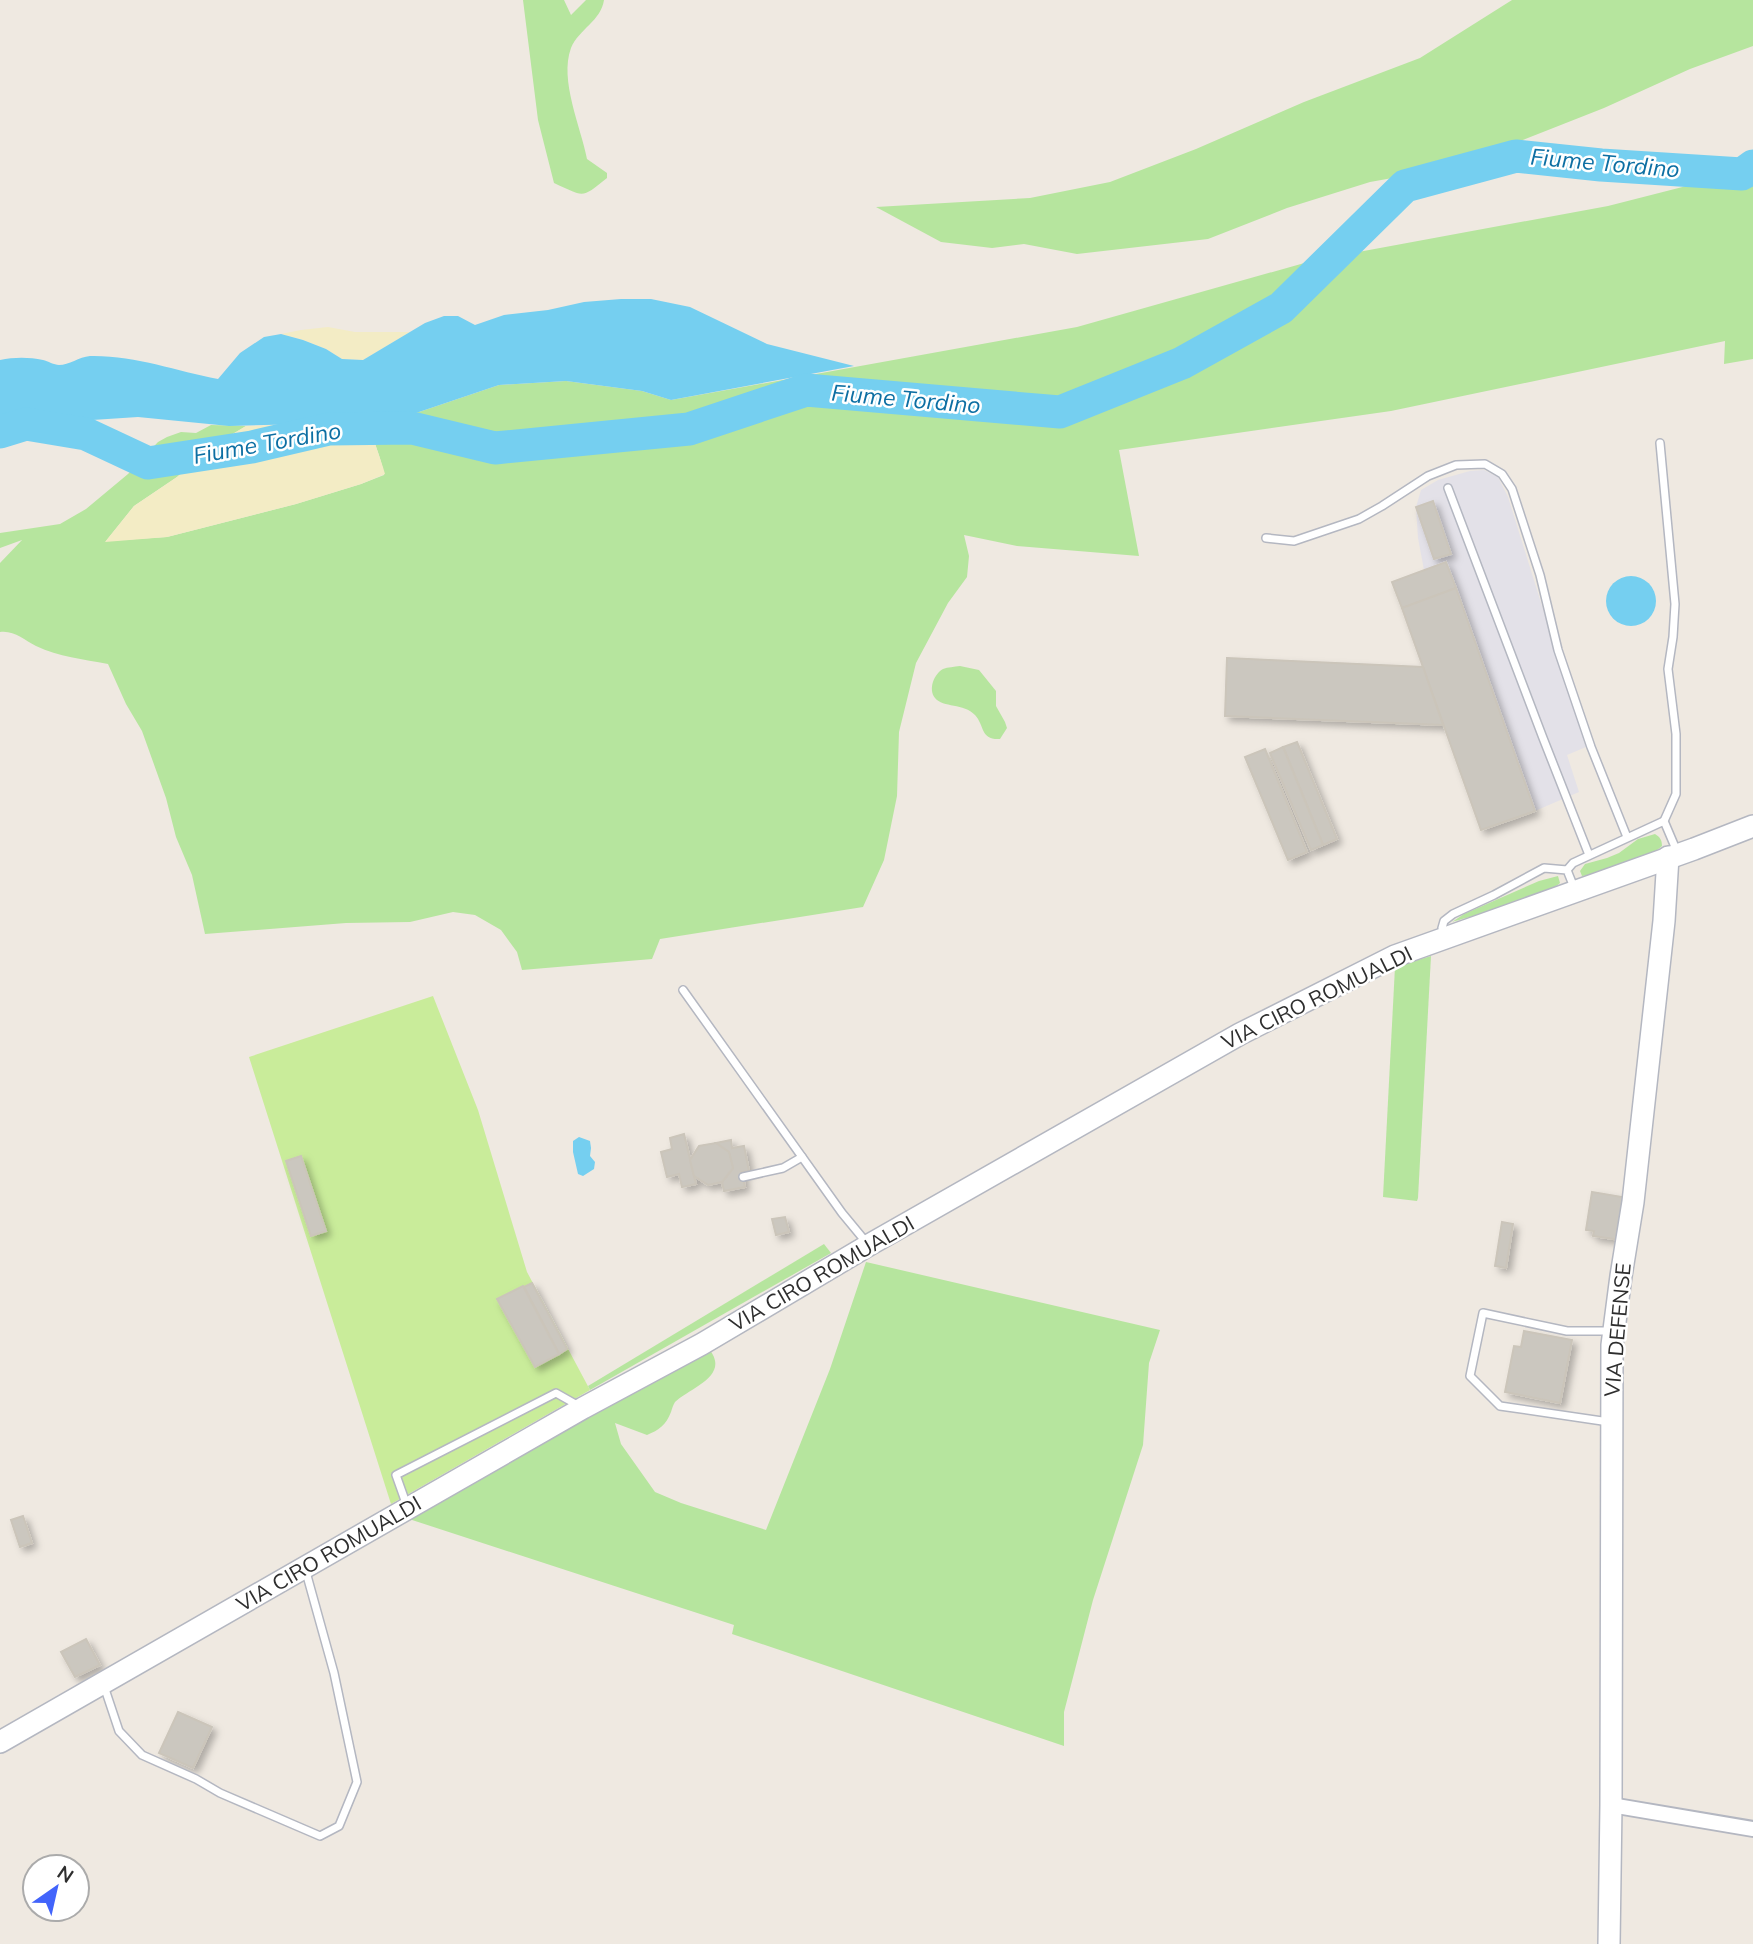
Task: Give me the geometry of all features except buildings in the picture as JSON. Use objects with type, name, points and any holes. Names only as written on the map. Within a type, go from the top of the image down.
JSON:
[{"type":"main road","name":"VIA CIRO ROMUALDI","points":[[0,1742],[583,1408],[702,1344],[869,1245],[1240,1034],[1395,956],[1753,826]]},
{"type":"main road","name":"VIA DEFENSE","points":[[1609,1944],[1611,1422],[1614,1331],[1634,1191],[1673,856]]},
{"type":"street","points":[[1611,1805],[1753,1829]]},
{"type":"lane","points":[[1660,443],[1675,604],[1674,637],[1668,669],[1676,734],[1676,794],[1664,821],[1673,856]]},
{"type":"lane","points":[[1266,538],[1294,541],[1359,519],[1428,476],[1456,465],[1485,464],[1502,474],[1516,501],[1540,575],[1558,650],[1591,747],[1628,837]]},
{"type":"lane","points":[[1448,488],[1589,855]]},
{"type":"lane","points":[[1567,870],[1573,863],[1664,821]]},
{"type":"lane","points":[[1444,938],[1441,928],[1444,921],[1453,914],[1544,868],[1567,870]]},
{"type":"lane","points":[[1567,870],[1576,890]]},
{"type":"lane","points":[[683,990],[842,1213],[869,1245]]},
{"type":"lane","points":[[743,1177],[783,1168],[802,1157]]},
{"type":"lane","points":[[1611,1422],[1500,1406],[1470,1376],[1483,1312],[1567,1331],[1614,1331]]},
{"type":"lane","points":[[408,1509],[396,1475],[556,1393],[583,1408]]},
{"type":"lane","points":[[103,1683],[118,1731],[142,1755],[220,1793],[320,1836],[339,1826],[357,1782],[334,1673],[304,1568]]},
{"type":"shaded area","points":[[1484,470],[1498,477],[1508,497],[1586,747],[1567,755],[1579,792],[1535,811],[1446,563],[1424,570],[1418,538],[1416,507],[1421,490],[1438,480]]},
{"type":"green space","points":[[523,0],[564,0],[571,15],[586,0],[604,0],[599,14],[575,41],[568,61],[569,89],[587,159],[607,173],[607,178],[587,193],[578,193],[554,183],[538,120]]},
{"type":"green space","points":[[1512,0],[1753,0],[1753,46],[1690,69],[1604,108],[1454,167],[1370,182],[1287,208],[1208,239],[1077,254],[1024,244],[992,248],[941,242],[876,207],[1030,198],[1110,182],[1196,149],[1304,102],[1420,58]]},
{"type":"green space","points":[[1753,169],[1753,359],[1724,364],[1725,341],[1391,411],[1119,450],[1139,556],[1017,546],[964,535],[969,556],[967,577],[948,603],[916,663],[899,732],[897,796],[884,860],[863,907],[660,939],[652,959],[522,970],[517,952],[501,930],[475,915],[453,912],[410,922],[346,923],[205,934],[192,875],[176,837],[166,798],[142,731],[108,664],[53,653],[14,634],[0,632],[0,563],[22,540],[0,548],[0,533],[60,524],[86,509],[128,474],[158,442],[181,432],[196,433],[211,425],[246,426],[211,447],[177,477],[134,506],[106,541],[167,537],[296,504],[384,475],[369,421],[419,412],[499,385],[566,381],[642,391],[671,400],[1077,327],[1315,260],[1608,206]]},
{"type":"green space","points":[[960,666],[979,670],[996,691],[996,706],[1007,728],[1000,739],[986,735],[978,719],[970,711],[935,698],[932,690],[937,674],[945,668]]},
{"type":"green space","points":[[1655,834],[1662,844],[1656,851],[1592,875],[1582,876],[1580,871],[1585,864],[1619,853],[1638,839]]},
{"type":"green space","points":[[1558,876],[1560,883],[1552,889],[1509,906],[1452,922],[1464,914],[1539,881]]},
{"type":"green space","points":[[1431,956],[1418,1198],[1417,1201],[1383,1197],[1395,967]]},
{"type":"green space","points":[[433,996],[478,1110],[527,1272],[590,1390],[391,1504],[249,1057]]},
{"type":"green space","points":[[824,1244],[831,1253],[590,1390],[588,1386]]},
{"type":"green space","points":[[866,1262],[1160,1330],[1149,1363],[1143,1445],[1093,1600],[1064,1712],[1064,1746],[732,1634],[734,1625],[409,1519],[609,1403],[709,1349],[714,1358],[715,1367],[712,1374],[675,1402],[669,1417],[659,1429],[647,1435],[615,1423],[621,1444],[655,1492],[766,1530],[830,1369]]},
{"type":"sand","points":[[328,327],[355,332],[410,332],[363,360],[342,359],[326,349],[281,334]]},
{"type":"sand","points":[[369,421],[385,474],[296,504],[167,537],[105,542],[134,506],[177,477],[211,447],[246,426]]},
{"type":"water","points":[[621,299],[651,299],[690,307],[767,344],[854,366],[671,400],[642,391],[566,381],[499,385],[419,412],[394,418],[348,423],[229,426],[138,417],[77,421],[0,419],[0,360],[32,358],[59,365],[90,356],[106,356],[218,379],[240,353],[264,337],[281,334],[326,349],[342,359],[363,360],[425,323],[444,316],[458,316],[475,325],[504,315]]},
{"type":"water","points":[[1631,576],[1649,583],[1656,601],[1649,619],[1631,626],[1613,619],[1606,601],[1613,583]]},
{"type":"water","points":[[579,1137],[590,1141],[590,1156],[595,1162],[594,1169],[583,1176],[578,1174],[573,1152],[573,1141]]},
{"type":"waterway","name":"Fiume Tordino","points":[[0,432],[26,424],[86,434],[148,463],[252,447],[329,429],[412,428],[495,448],[689,429],[806,390],[1060,412],[1182,363],[1281,308],[1405,186],[1516,156],[1601,165],[1742,174],[1753,166]]}]
